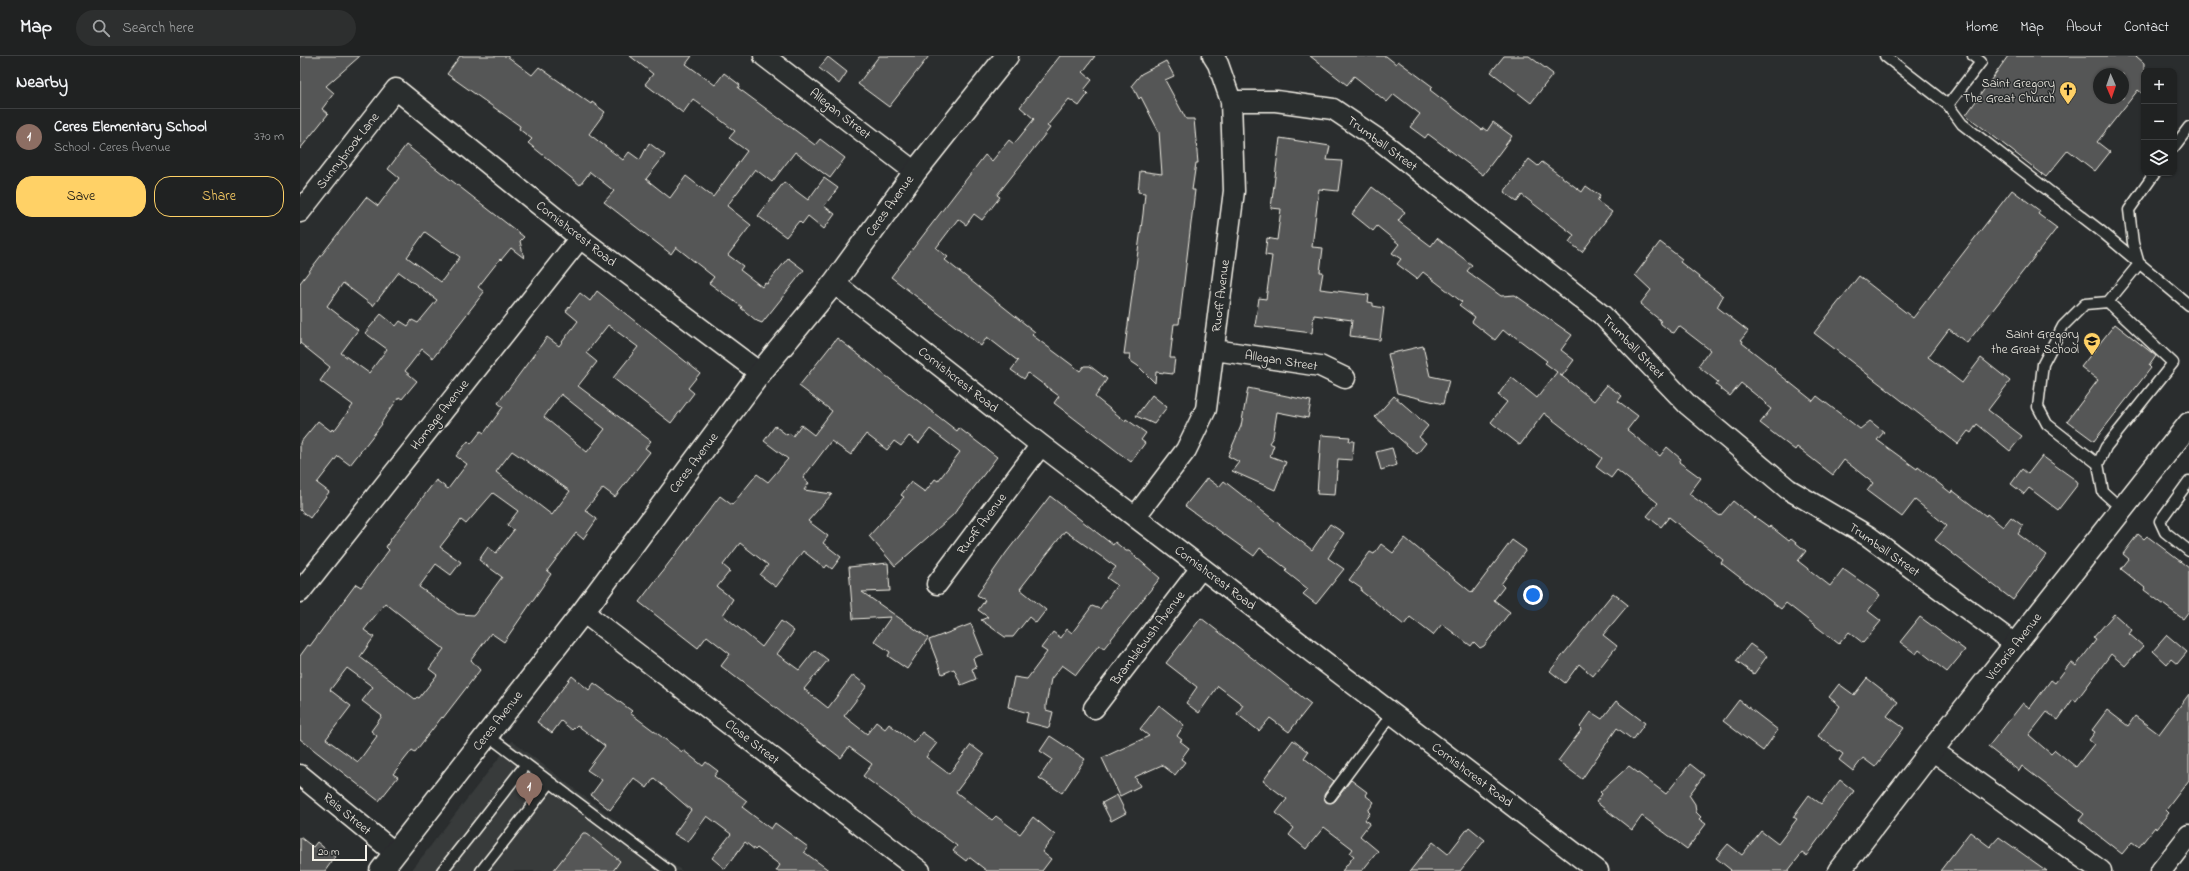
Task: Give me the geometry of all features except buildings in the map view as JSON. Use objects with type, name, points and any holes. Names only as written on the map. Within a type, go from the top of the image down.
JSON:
[{"type":"street","name":"Allegan Street","points":[[764,56],[915,172]]},
{"type":"street","name":"Ceres Avenue","points":[[381,871],[583,612],[760,373],[834,282],[915,172],[1007,56]]},
{"type":"street","name":"Ruoff Avenue","points":[[1135,518],[1186,450],[1206,409],[1215,350],[1234,191],[1231,101],[1218,64],[1212,56]]},
{"type":"street","name":"Sunnybrook Lane","points":[[300,212],[396,89]]},
{"type":"street","name":"Cornishcrest Road","points":[[396,89],[580,238],[760,373]]},
{"type":"street","name":"Trumball Street","points":[[1231,101],[1276,101],[1333,109],[1382,142],[1602,315],[1688,405],[1788,489],[1868,536],[2016,645]]},
{"type":"street","name":"Homage Avenue","points":[[300,592],[580,238]]},
{"type":"street","name":"Cornishcrest Road","points":[[834,282],[1041,446],[1598,871]]},
{"type":"street","name":"Allegan Street","points":[[1215,350],[1320,366],[1345,378]]},
{"type":"street","name":"Victoria Avenue","points":[[1839,871],[1932,750],[2189,424]]},
{"type":"street","name":"Ruoff Avenue","points":[[938,584],[1041,446]]},
{"type":"street","name":"Bramblebush Avenue","points":[[1094,708],[1201,568]]},
{"type":"street","name":"Close Street","points":[[583,612],[920,871]]},
{"type":"street","points":[[1932,750],[2101,871]]},
{"type":"street","name":"Reis Street","points":[[300,775],[394,853]]},
{"type":"street","points":[[2161,871],[2189,835]]},
{"type":"lane","points":[[1885,56],[1948,105],[1962,124],[2049,190],[2189,305]]},
{"type":"lane","points":[[1948,105],[1981,62],[1973,56]]},
{"type":"lane","points":[[2177,143],[2189,127]]},
{"type":"lane","points":[[2139,264],[2133,243],[2129,210],[2153,176]]},
{"type":"lane","points":[[2098,464],[2047,424],[2038,407],[2044,364],[2063,326],[2085,304],[2108,302],[2139,264]]},
{"type":"lane","points":[[2108,302],[2173,363],[2106,447],[2098,464],[2103,492],[2122,509]]},
{"type":"lane","points":[[2189,481],[2160,522],[2165,532],[2189,551]]},
{"type":"lane","points":[[1330,797],[1392,714]]},
{"type":"lane","points":[[487,735],[669,871]]},
{"type":"lane","points":[[442,871],[526,764]]},
{"type":"lane","points":[[481,871],[550,783]]},
{"type":"shaded area","points":[[512,741],[682,871],[411,871]]},
{"type":"place","name":"Saint Gregory The Great Church","points":[[2068,105]]},
{"type":"place","name":"Saint Gregory the Great School","points":[[2092,356]]},
{"type":"place","name":"Ceres Elementary School","points":[[529,806]]}]
